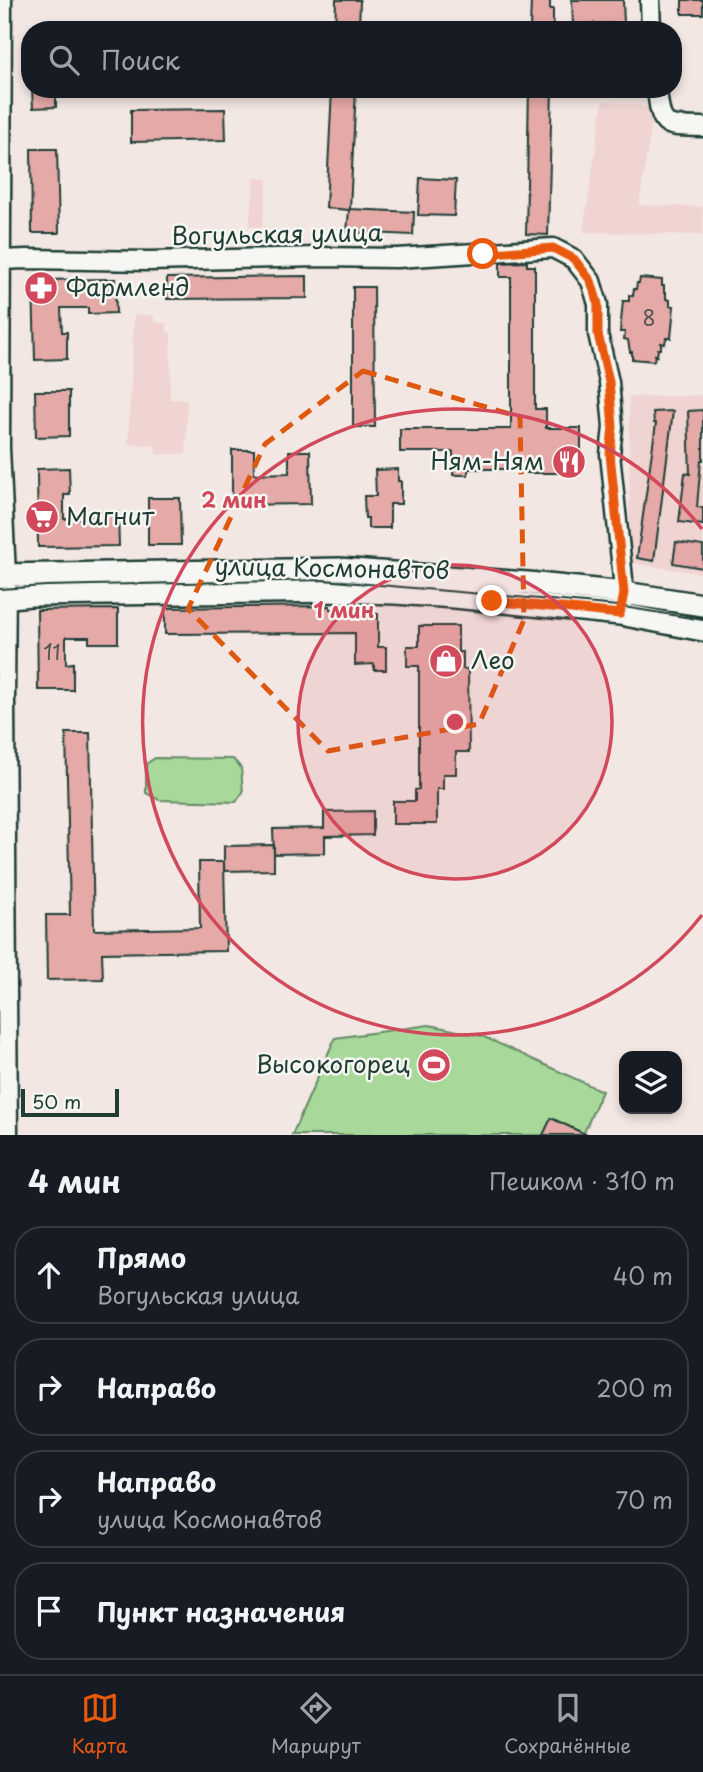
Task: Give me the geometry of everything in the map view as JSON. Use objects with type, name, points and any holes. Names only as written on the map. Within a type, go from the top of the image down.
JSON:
[{"type":"main road","name":"улица Космонавтов","points":[[3,575],[340,569],[528,583],[703,605]]},
{"type":"main road","name":"улица Космонавтов","points":[[3,598],[31,595],[337,591],[455,597],[620,614],[703,630]]},
{"type":"street","points":[[2,0],[0,448],[8,1135]]},
{"type":"street","points":[[650,0],[651,21]]},
{"type":"street","points":[[658,98],[664,122],[673,126],[703,127]]},
{"type":"street","name":"Вогульская улица","points":[[0,260],[397,258],[553,248],[574,259],[591,281],[598,304],[598,334],[609,382],[613,427],[610,454],[624,593]]},
{"type":"street","points":[[620,614],[624,593]]},
{"type":"highlighted area","points":[[363,371],[520,417],[524,620],[479,724],[328,751],[188,609],[265,444]]},
{"type":"shaded area","points":[[603,101],[654,108],[639,205],[703,207],[703,235],[583,232]]},
{"type":"shaded area","points":[[255,178],[268,179],[262,228],[249,226]]},
{"type":"shaded area","points":[[134,315],[154,315],[154,322],[167,323],[167,332],[171,332],[170,399],[187,400],[186,454],[156,454],[155,445],[128,444]]},
{"type":"shaded area","points":[[703,395],[703,574],[630,563],[629,397]]},
{"type":"green space","points":[[155,758],[233,759],[241,768],[243,792],[236,802],[159,800],[146,793],[146,764]]},
{"type":"green space","name":"Высокогорец","points":[[429,1025],[482,1036],[602,1091],[583,1135],[292,1135],[335,1038]]},
{"type":"building","points":[[336,0],[360,0],[359,21],[335,21]]},
{"type":"building","points":[[531,0],[550,0],[553,21],[530,21]]},
{"type":"building","points":[[572,0],[623,0],[624,21],[573,21]]},
{"type":"building","points":[[682,0],[703,0],[703,14],[682,14]]},
{"type":"building","points":[[32,98],[56,98],[56,107],[33,108]]},
{"type":"building","points":[[332,98],[356,98],[350,209],[414,212],[413,235],[347,232],[349,210],[326,208]]},
{"type":"building","points":[[529,98],[552,98],[548,235],[526,234]]},
{"type":"building","points":[[225,109],[226,140],[131,142],[131,110]]},
{"type":"building","points":[[31,149],[57,149],[59,233],[32,233]]},
{"type":"building","points":[[420,178],[456,180],[454,216],[418,215]]},
{"type":"building","points":[[527,262],[527,266],[535,266],[535,409],[546,409],[546,428],[581,428],[581,473],[468,469],[468,475],[453,475],[453,452],[400,452],[400,429],[511,429],[511,277],[500,277],[500,263]]},
{"type":"building","points":[[307,276],[307,298],[167,299],[167,278]]},
{"type":"building","points":[[640,278],[662,280],[666,299],[670,300],[670,306],[674,306],[671,338],[666,338],[665,344],[661,343],[661,349],[658,349],[654,361],[632,359],[628,340],[624,339],[625,332],[620,332],[623,301],[629,301],[629,295],[633,296]]},
{"type":"building","points":[[115,279],[116,313],[88,314],[88,308],[61,308],[62,332],[67,332],[67,359],[35,360],[33,280]]},
{"type":"building","points":[[353,287],[374,287],[375,427],[353,427]]},
{"type":"building","points":[[35,391],[69,391],[69,436],[36,437]]},
{"type":"building","points":[[703,410],[703,460],[697,507],[703,508],[703,525],[679,522],[685,473],[690,474],[688,411]]},
{"type":"building","points":[[673,411],[654,561],[637,558],[656,423],[653,412]]},
{"type":"building","points":[[232,450],[254,450],[254,474],[289,473],[289,451],[310,451],[311,504],[232,505]]},
{"type":"building","points":[[69,468],[70,495],[64,495],[64,519],[91,518],[91,512],[118,512],[119,546],[38,547],[37,469]]},
{"type":"building","points":[[398,469],[401,504],[390,504],[390,528],[368,528],[364,496],[376,496],[375,470]]},
{"type":"building","points":[[148,498],[180,498],[181,545],[148,545]]},
{"type":"building","points":[[676,542],[703,546],[703,568],[673,563]]},
{"type":"building","points":[[330,606],[330,609],[355,609],[355,614],[378,614],[378,647],[386,647],[386,670],[374,670],[374,664],[355,665],[355,633],[165,634],[165,608]]},
{"type":"building","points":[[118,609],[118,643],[89,643],[89,637],[66,637],[66,664],[73,663],[73,690],[38,690],[37,610]]},
{"type":"building","points":[[419,626],[458,626],[458,652],[463,652],[463,669],[468,669],[469,752],[456,752],[456,774],[443,774],[443,789],[437,789],[437,824],[393,824],[393,801],[415,801],[415,790],[419,789],[419,666],[407,666],[407,646],[419,646]]},
{"type":"building","points":[[66,733],[90,733],[94,930],[200,928],[199,862],[224,862],[226,951],[102,953],[103,979],[47,980],[46,915],[70,915]]},
{"type":"building","points":[[373,811],[373,835],[325,836],[325,853],[274,854],[273,829],[324,828],[324,812]]},
{"type":"building","points":[[274,845],[274,870],[224,871],[224,846]]},
{"type":"building","points":[[551,1118],[587,1135],[543,1135]]},
{"type":"tram line","points":[[0,589],[323,580],[618,606],[703,620]]},
{"type":"place","name":"Фармленд","points":[[41,288]]},
{"type":"place","name":"Ням-Ням","points":[[569,462]]},
{"type":"place","name":"Магнит","points":[[42,517]]},
{"type":"place","name":"Лео","points":[[446,661]]},
{"type":"place","name":"Высокогорец","points":[[434,1065]]},
{"type":"route","points":[[483,254],[553,248],[574,259],[591,281],[598,304],[598,334],[609,382],[613,427],[610,454],[624,593],[620,614],[492,601]]}]
